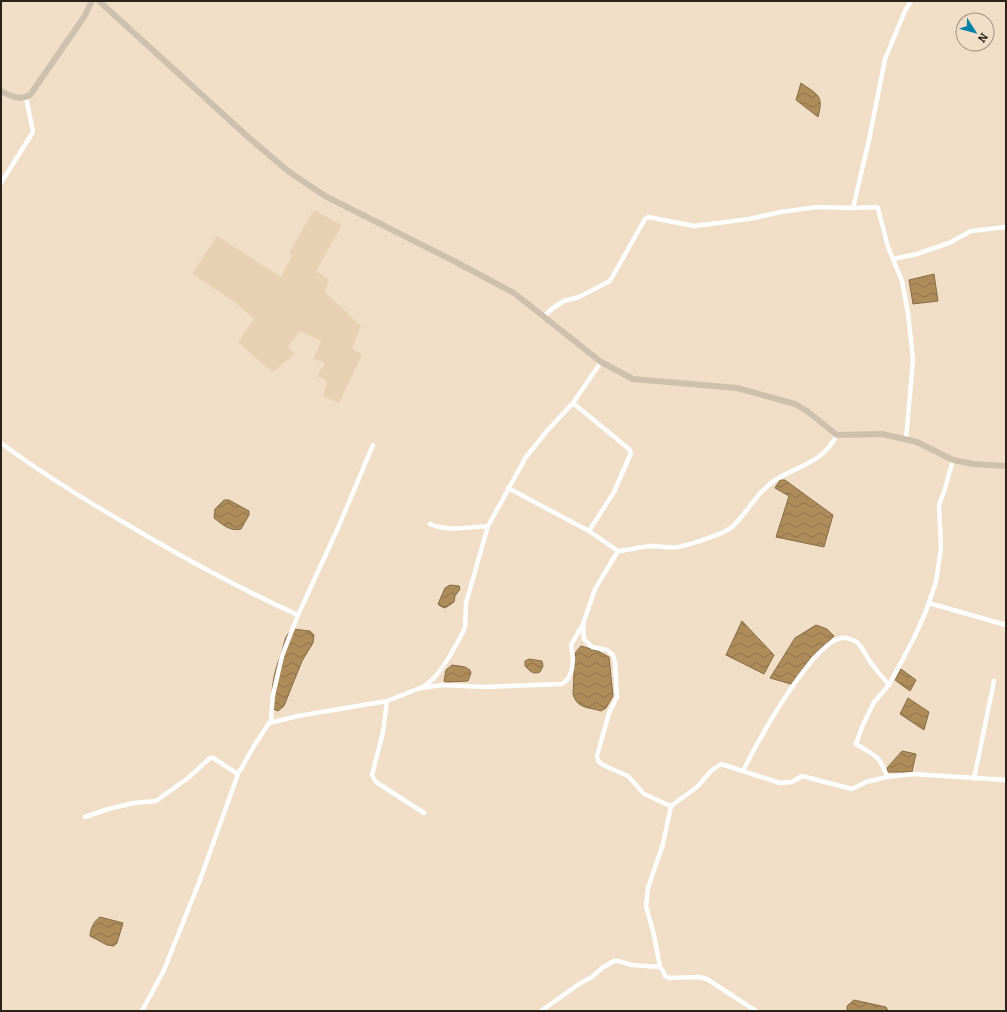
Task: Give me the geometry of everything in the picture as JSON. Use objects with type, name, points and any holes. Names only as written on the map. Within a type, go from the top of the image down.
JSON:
[{"type":"street","points":[[1,91],[14,97],[26,97],[30,95],[84,17],[92,1]]},
{"type":"street","points":[[99,1],[247,136],[288,171],[325,196],[454,261],[514,294],[601,362],[633,379],[737,388],[795,404],[807,411],[837,436],[882,434],[917,442],[953,460],[973,464],[1006,466]]},
{"type":"street","points":[[853,208],[869,140],[885,59],[905,11],[912,1]]},
{"type":"street","points":[[1,183],[33,132],[26,97]]},
{"type":"street","points":[[543,317],[552,308],[564,301],[579,296],[610,281],[645,219],[648,217],[694,226],[749,219],[781,212],[816,207],[876,207],[878,208],[888,247],[902,282],[908,313],[913,359],[906,440]]},
{"type":"street","points":[[893,259],[917,254],[949,243],[971,231],[1006,226]]},
{"type":"street","points":[[142,1011],[164,970],[207,860],[238,774],[262,732],[269,723],[272,722],[298,716],[387,701],[420,688],[429,683],[436,676],[465,627],[466,603],[488,526],[526,458],[546,432],[573,403],[601,362]]},
{"type":"street","points":[[573,403],[629,449],[631,453],[614,492],[589,531]]},
{"type":"street","points":[[508,488],[589,531],[618,551],[652,546],[677,547],[698,542],[730,529],[741,518],[760,492],[777,479],[823,455],[837,436]]},
{"type":"street","points":[[1,444],[40,471],[160,544],[252,594],[298,615]]},
{"type":"street","points":[[272,722],[271,715],[274,695],[282,656],[298,615],[338,528],[373,445]]},
{"type":"street","points":[[887,778],[882,762],[877,757],[856,744],[874,702],[889,684],[914,638],[929,603],[936,582],[941,548],[939,505],[953,460]]},
{"type":"street","points":[[430,524],[439,528],[488,526]]},
{"type":"street","points":[[420,688],[443,685],[485,686],[562,684],[568,678],[572,669],[573,658],[571,645],[583,624],[595,589],[618,551]]},
{"type":"street","points":[[929,603],[1006,625]]},
{"type":"street","points":[[583,624],[584,639],[592,646],[607,650],[613,655],[615,662],[617,697],[604,728],[597,756],[598,761],[603,765],[628,776],[644,794],[671,806]]},
{"type":"street","points":[[743,771],[757,742],[799,676],[825,647],[836,639],[846,638],[857,642],[872,665],[889,684]]},
{"type":"street","points":[[974,778],[994,681]]},
{"type":"street","points":[[387,701],[383,732],[372,775],[373,779],[379,785],[424,813]]},
{"type":"street","points":[[84,817],[134,803],[156,801],[188,778],[210,758],[213,758],[238,774]]},
{"type":"street","points":[[756,1011],[707,979],[699,977],[669,978],[665,976],[660,967],[654,935],[646,906],[648,888],[663,844],[671,806],[696,787],[712,770],[721,764],[780,783],[792,782],[802,776],[852,789],[866,782],[914,774],[1006,780]]},
{"type":"street","points":[[542,1011],[614,961],[632,965],[660,967]]},
{"type":"shaded area","points":[[314,210],[342,225],[316,271],[329,280],[325,292],[361,326],[352,348],[362,355],[339,403],[323,396],[327,381],[317,376],[325,363],[313,359],[321,341],[300,331],[288,347],[295,354],[272,372],[238,342],[254,319],[236,303],[192,274],[217,236],[281,277],[292,256],[289,253]]},
{"type":"water","points":[[801,83],[812,90],[820,100],[818,117],[796,100]]},
{"type":"water","points":[[934,274],[938,301],[913,304],[909,280]]},
{"type":"water","points":[[780,480],[785,480],[833,515],[824,547],[776,537],[789,496],[775,488]]},
{"type":"water","points":[[224,500],[229,500],[249,511],[249,515],[241,529],[237,530],[230,528],[214,518],[215,509]]},
{"type":"water","points":[[450,585],[459,586],[460,589],[455,596],[454,602],[445,608],[438,604],[445,588]]},
{"type":"water","points":[[742,621],[774,655],[764,674],[726,655]]},
{"type":"water","points":[[816,625],[827,629],[834,636],[811,657],[791,684],[770,678],[795,638]]},
{"type":"water","points":[[293,629],[310,631],[314,635],[313,643],[302,661],[284,706],[278,711],[273,709],[273,681],[285,640],[287,635]]},
{"type":"water","points":[[581,646],[598,651],[609,657],[613,696],[606,708],[601,711],[580,705],[573,694],[575,653]]},
{"type":"water","points":[[529,659],[542,661],[543,666],[540,672],[533,673],[525,666],[525,661]]},
{"type":"water","points":[[452,665],[465,667],[470,670],[471,673],[468,681],[444,681],[446,670]]},
{"type":"water","points":[[901,669],[916,680],[910,691],[895,680]]},
{"type":"water","points":[[908,698],[929,712],[924,730],[900,714]]},
{"type":"water","points":[[902,751],[916,754],[912,772],[888,772],[887,768]]},
{"type":"water","points":[[100,917],[123,923],[117,943],[114,946],[107,945],[90,936],[93,925]]},
{"type":"water","points":[[854,1000],[886,1007],[888,1011],[847,1011],[847,1006]]}]
